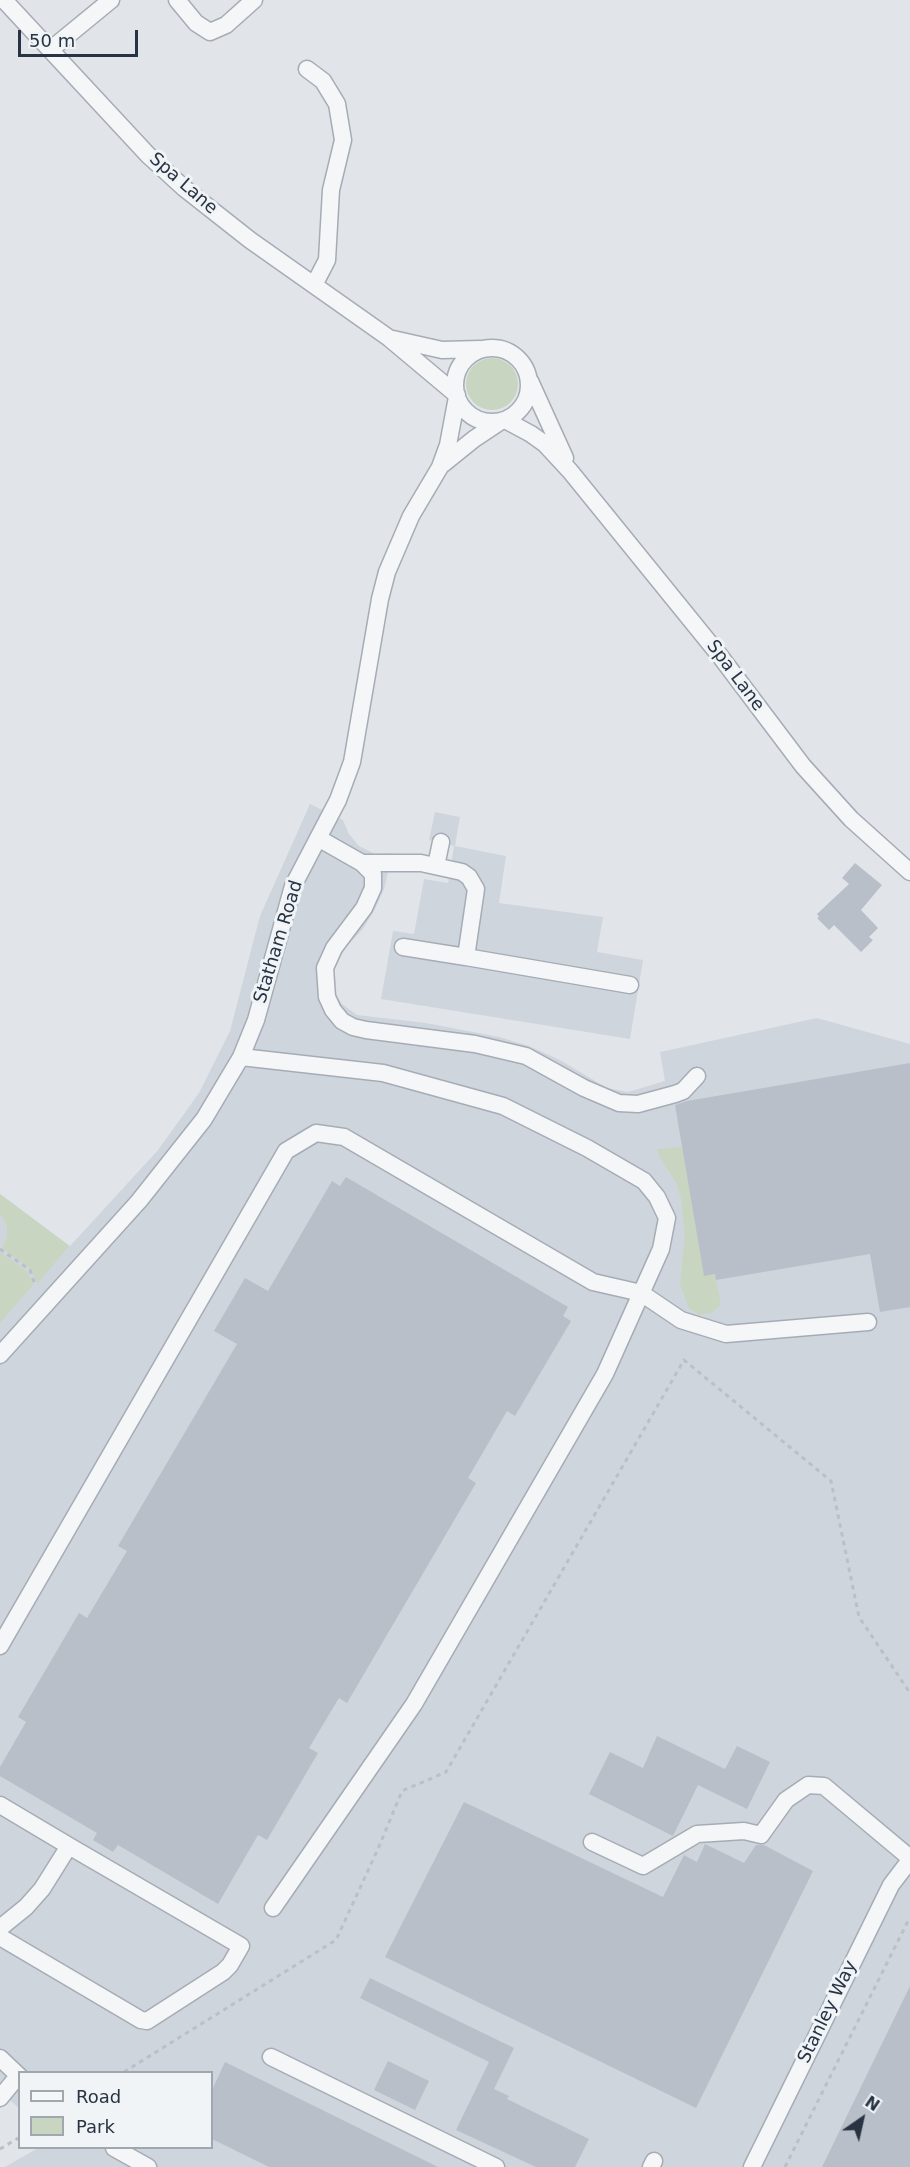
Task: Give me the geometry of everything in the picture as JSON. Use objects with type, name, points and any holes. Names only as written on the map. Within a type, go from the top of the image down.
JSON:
[{"type":"street","name":"Spa Lane","points":[[4,0],[148,155],[184,188],[250,240],[389,338],[457,396]]},
{"type":"street","points":[[50,50],[111,0]]},
{"type":"street","points":[[177,0],[196,23],[210,32],[226,25],[254,0]]},
{"type":"street","points":[[307,69],[323,81],[337,104],[343,140],[331,190],[327,260],[314,285]]},
{"type":"street","name":"Spa Lane","points":[[389,338],[442,350],[480,349]]},
{"type":"street","points":[[493,347],[516,356],[524,365],[529,377],[527,398],[514,415],[503,420],[490,422],[470,415],[462,407],[457,396],[455,384],[457,373],[462,363],[480,349],[493,347]]},
{"type":"street","name":"Spa Lane","points":[[529,377],[570,471]]},
{"type":"street","name":"Statham Road","points":[[0,1355],[139,1201],[204,1119],[241,1057],[256,1020],[293,886],[338,800],[352,762],[380,599],[387,572],[411,516],[440,467],[448,445],[457,396]]},
{"type":"street","name":"Spa Lane","points":[[503,420],[545,444],[570,471],[720,656],[803,766],[851,819],[910,872]]},
{"type":"street","name":"Statham Road","points":[[440,467],[474,439],[503,420]]},
{"type":"street","points":[[318,838],[362,863],[373,874],[373,888],[364,908],[334,948],[325,968],[327,996],[333,1010],[342,1021],[366,1030],[475,1044],[526,1056],[584,1088],[619,1103],[638,1104],[675,1094],[683,1091],[697,1076]]},
{"type":"street","points":[[436,866],[441,842]]},
{"type":"street","points":[[362,863],[421,863],[462,872],[470,877],[476,889],[466,957]]},
{"type":"street","points":[[403,947],[630,985]]},
{"type":"street","points":[[241,1057],[383,1073],[503,1106],[587,1148],[644,1181],[657,1197],[667,1218],[661,1249],[604,1374],[414,1704],[273,1908]]},
{"type":"street","points":[[0,1646],[286,1151],[316,1133],[344,1137],[593,1282],[641,1293],[681,1320],[726,1334],[868,1322]]},
{"type":"street","points":[[592,1842],[642,1866],[697,1834],[744,1832],[761,1834],[786,1800],[808,1785],[824,1786],[910,1859]]},
{"type":"street","points":[[0,1805],[241,1946],[230,1965],[147,2021],[141,2020],[0,1937]]},
{"type":"street","points":[[0,1928],[28,1905],[42,1889],[69,1846]]},
{"type":"street","name":"Stanley Way","points":[[752,2167],[891,1885],[910,1859]]},
{"type":"street","points":[[271,2057],[496,2167]]},
{"type":"street","points":[[0,2058],[18,2076]]},
{"type":"street","points":[[0,2098],[18,2078]]},
{"type":"street","points":[[116,2149],[148,2167]]},
{"type":"path","points":[[0,1249],[30,1270],[35,1285]]},
{"type":"path","points":[[127,2071],[336,1940],[402,1791],[446,1772],[684,1360],[831,1482],[859,1617],[910,1693]]},
{"type":"path","points":[[785,2167],[910,1917]]},
{"type":"path","points":[[0,2149],[18,2138]]},
{"type":"shaded area","points":[[310,804],[343,820],[349,834],[359,846],[375,854],[393,853],[384,889],[375,909],[363,929],[347,946],[335,964],[333,982],[335,993],[342,1004],[357,1015],[426,1023],[499,1037],[529,1046],[560,1060],[607,1088],[628,1092],[665,1081],[660,1052],[817,1018],[910,1044],[910,2167],[5,2167],[36,2149],[213,2149],[213,2071],[18,2071],[18,2107],[0,2092],[0,1194],[70,1246],[158,1150],[199,1093],[230,1031],[260,916]]},
{"type":"shaded area","points":[[435,812],[460,817],[455,846],[506,856],[499,903],[603,917],[597,952],[643,960],[630,1039],[381,999],[393,931],[414,934],[424,879],[448,883],[454,846],[429,840]]},
{"type":"green space","points":[[487,358],[497,358],[506,362],[514,370],[518,384],[514,398],[506,406],[497,410],[487,410],[478,406],[470,398],[466,389],[466,379],[470,370],[478,362]]},
{"type":"green space","points":[[682,1147],[704,1275],[715,1274],[721,1305],[712,1313],[699,1315],[689,1308],[680,1285],[685,1234],[681,1199],[676,1182],[657,1149]]},
{"type":"green space","points":[[0,1194],[69,1246],[37,1284],[31,1269],[2,1248],[7,1238],[7,1225],[0,1214]]},
{"type":"green space","points":[[0,1252],[28,1272],[33,1285],[0,1323]]},
{"type":"building","points":[[855,863],[882,885],[861,910],[878,928],[869,937],[873,940],[861,952],[834,925],[829,930],[817,918],[819,917],[817,914],[849,884],[842,878]]},
{"type":"building","points":[[910,1063],[910,1307],[880,1312],[870,1254],[716,1280],[715,1274],[704,1276],[675,1105],[687,1101]]},
{"type":"building","points":[[346,1177],[568,1307],[563,1316],[571,1321],[515,1416],[507,1411],[468,1478],[476,1483],[347,1703],[339,1698],[309,1748],[318,1753],[267,1840],[258,1835],[218,1904],[118,1845],[113,1852],[93,1840],[97,1833],[0,1776],[0,1767],[26,1722],[18,1717],[79,1613],[87,1618],[127,1551],[118,1546],[237,1344],[214,1331],[245,1278],[268,1291],[332,1181],[340,1186]]},
{"type":"building","points":[[657,1736],[725,1769],[737,1746],[770,1762],[747,1809],[698,1785],[673,1836],[589,1794],[610,1752],[643,1768]]},
{"type":"building","points":[[464,1802],[663,1897],[684,1855],[697,1862],[705,1844],[744,1863],[756,1845],[764,1845],[813,1871],[696,2108],[385,1957]]},
{"type":"building","points":[[370,1978],[514,2048],[494,2089],[509,2096],[507,2099],[589,2139],[575,2167],[536,2167],[456,2130],[489,2062],[360,1998]]},
{"type":"building","points":[[910,1986],[910,2167],[822,2167]]},
{"type":"building","points":[[388,2061],[429,2081],[415,2110],[374,2090]]},
{"type":"building","points":[[225,2062],[438,2167],[269,2167],[213,2139],[213,2088]]}]
